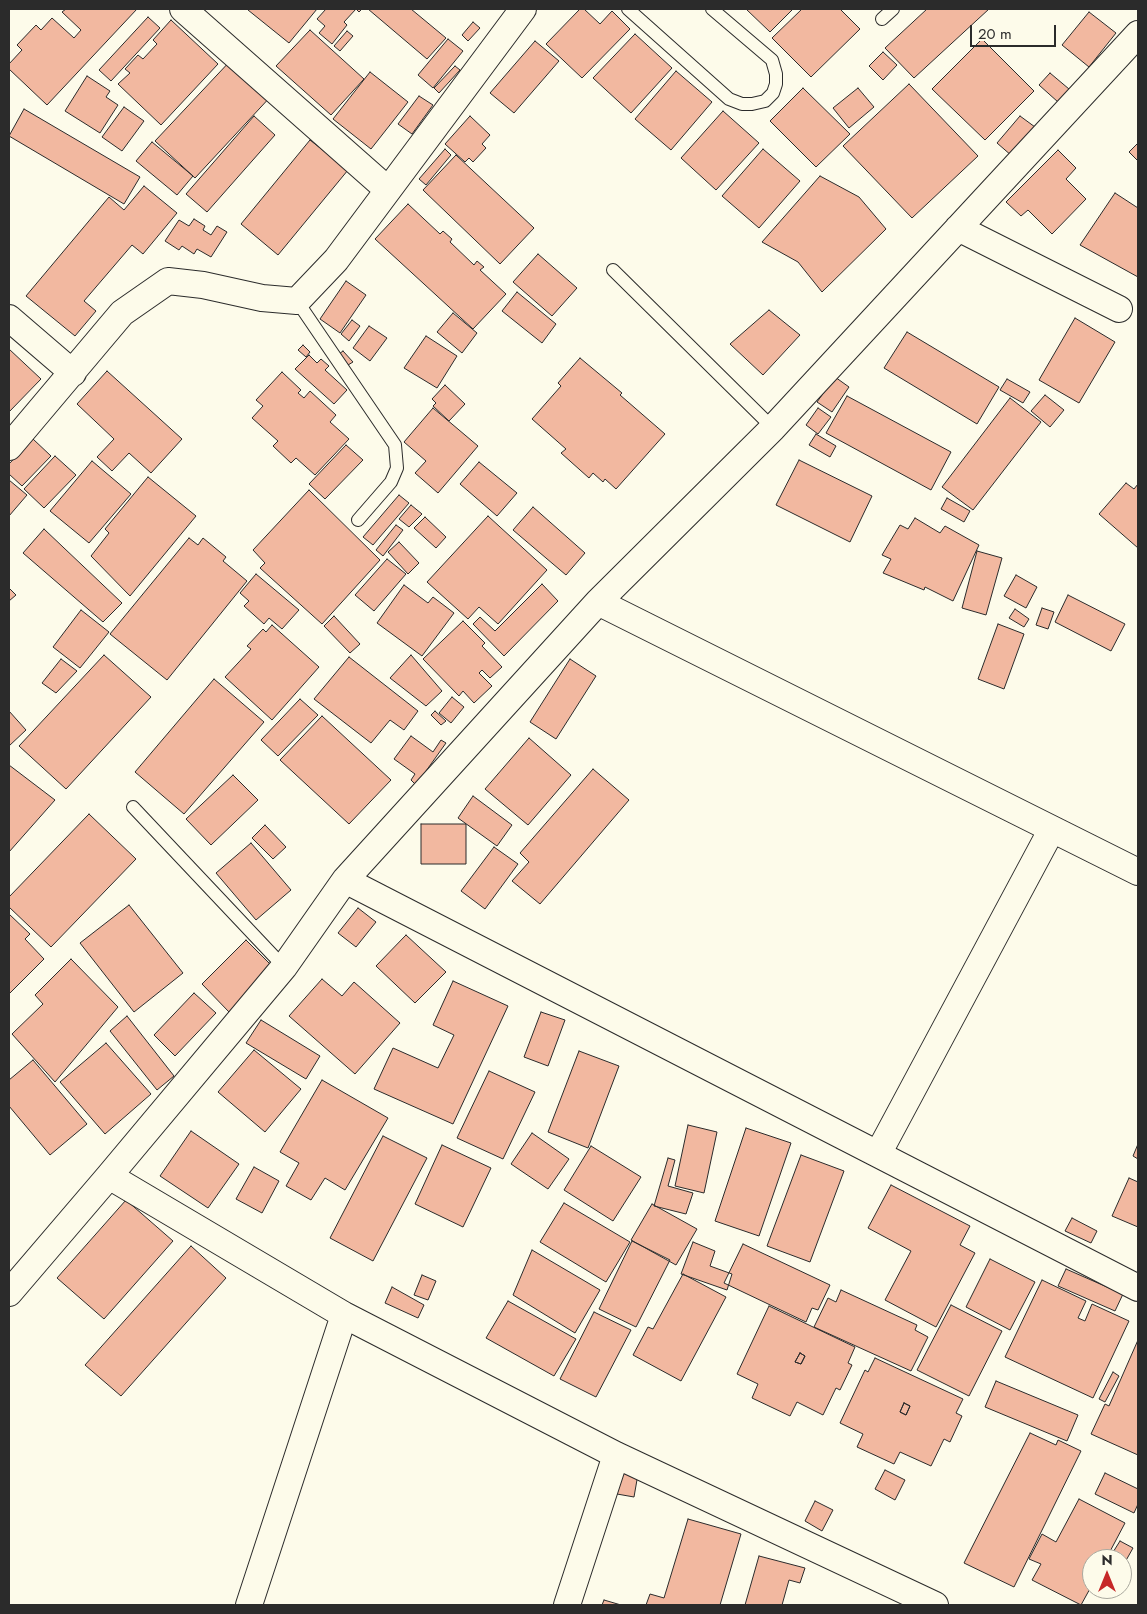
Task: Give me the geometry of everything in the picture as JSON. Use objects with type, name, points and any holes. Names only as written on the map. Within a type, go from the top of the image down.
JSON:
[{"type":"street","points":[[183,9],[388,190]]},
{"type":"street","points":[[9,447],[122,313],[168,281],[203,285],[262,298],[297,301],[336,260],[523,9]]},
{"type":"street","points":[[9,1293],[284,967],[346,880],[598,602],[773,428],[1138,34]]},
{"type":"street","points":[[958,228],[1119,309]]},
{"type":"street","points":[[9,318],[73,373]]},
{"type":"street","points":[[598,602],[1138,872]]},
{"type":"street","points":[[878,1154],[1052,829]]},
{"type":"street","points":[[346,880],[1138,1288]]},
{"type":"street","points":[[109,1176],[344,1314],[616,1455],[920,1602]]},
{"type":"street","points":[[249,1605],[344,1314]]},
{"type":"street","points":[[567,1605],[616,1455]]},
{"type":"lane","points":[[628,9],[729,99],[742,104],[765,101],[773,93],[776,84],[776,74],[772,60],[712,9]]},
{"type":"lane","points":[[882,20],[893,9]]},
{"type":"lane","points":[[614,270],[773,428]]},
{"type":"lane","points":[[297,301],[395,445],[397,468],[391,482],[358,520]]},
{"type":"lane","points":[[133,806],[284,967]]},
{"type":"building","points":[[66,9],[137,9],[47,105],[9,69],[9,64],[22,50],[17,45],[36,25],[41,30],[52,18],[74,38],[81,30],[62,12]]},
{"type":"building","points":[[249,9],[317,9],[289,43]]},
{"type":"building","points":[[326,9],[356,9],[344,22],[347,25],[332,44],[319,33],[325,26],[317,19]]},
{"type":"building","points":[[368,9],[411,9],[446,38],[427,59]]},
{"type":"building","points":[[580,9],[584,9],[600,24],[612,11],[630,29],[582,78],[546,44]]},
{"type":"building","points":[[746,9],[793,9],[770,32]]},
{"type":"building","points":[[802,9],[840,9],[860,29],[811,77],[772,38]]},
{"type":"building","points":[[927,9],[989,9],[914,78],[885,48]]},
{"type":"building","points":[[1089,12],[1116,33],[1089,67],[1062,45]]},
{"type":"building","points":[[148,17],[160,28],[111,81],[99,70]]},
{"type":"building","points":[[171,20],[218,64],[161,125],[118,84],[130,73],[125,69],[138,55],[143,59],[157,44],[153,40]]},
{"type":"building","points":[[473,22],[480,28],[468,41],[462,35]]},
{"type":"building","points":[[310,30],[364,79],[331,115],[276,66]]},
{"type":"building","points":[[347,31],[353,36],[340,51],[334,46]]},
{"type":"building","points":[[635,34],[672,68],[631,113],[593,78]]},
{"type":"building","points":[[448,39],[463,51],[433,88],[418,75]]},
{"type":"building","points":[[982,39],[1034,91],[985,140],[932,89]]},
{"type":"building","points":[[535,41],[559,61],[514,113],[490,93]]},
{"type":"building","points":[[883,52],[897,65],[883,80],[869,66]]},
{"type":"building","points":[[233,58],[273,94],[195,178],[155,141]]},
{"type":"building","points":[[455,66],[460,70],[439,93],[434,88]]},
{"type":"building","points":[[676,71],[712,102],[671,150],[635,119]]},
{"type":"building","points":[[370,72],[408,102],[371,149],[333,119]]},
{"type":"building","points":[[1050,73],[1069,89],[1058,102],[1039,85]]},
{"type":"building","points":[[87,76],[110,91],[106,97],[118,105],[100,133],[65,111]]},
{"type":"building","points":[[909,84],[978,156],[912,218],[843,146]]},
{"type":"building","points":[[803,88],[850,134],[816,167],[770,121]]},
{"type":"building","points":[[858,88],[874,107],[849,128],[833,108]]},
{"type":"building","points":[[419,96],[433,105],[412,134],[398,124]]},
{"type":"building","points":[[124,107],[144,121],[122,151],[102,137]]},
{"type":"building","points":[[24,109],[140,177],[124,204],[9,136]]},
{"type":"building","points":[[723,111],[759,143],[716,190],[681,158]]},
{"type":"building","points":[[254,116],[275,135],[207,212],[186,194]]},
{"type":"building","points":[[470,116],[490,135],[482,144],[486,148],[473,162],[469,158],[465,162],[445,144]]},
{"type":"building","points":[[1020,116],[1035,127],[1012,156],[997,143]]},
{"type":"building","points":[[310,140],[348,170],[278,255],[241,224]]},
{"type":"building","points":[[152,142],[193,176],[177,195],[136,161]]},
{"type":"building","points":[[1138,143],[1138,161],[1129,152]]},
{"type":"building","points":[[445,149],[451,155],[426,185],[419,179]]},
{"type":"building","points":[[763,149],[800,181],[759,228],[722,196]]},
{"type":"building","points":[[1058,150],[1076,168],[1066,179],[1086,199],[1052,234],[1028,210],[1021,216],[1006,202]]},
{"type":"building","points":[[456,155],[534,228],[500,264],[423,190]]},
{"type":"building","points":[[820,176],[859,197],[886,229],[822,292],[798,262],[762,242]]},
{"type":"building","points":[[144,186],[177,213],[143,254],[132,245],[84,301],[96,311],[75,336],[26,296],[109,197],[124,210]]},
{"type":"building","points":[[1115,193],[1138,208],[1138,277],[1080,245]]},
{"type":"building","points":[[408,204],[440,234],[443,231],[452,239],[450,242],[474,265],[477,261],[484,267],[480,270],[506,294],[473,329],[375,239]]},
{"type":"building","points":[[194,219],[205,226],[203,230],[211,235],[217,226],[227,232],[211,257],[197,249],[194,254],[182,246],[179,250],[165,241],[179,220],[189,226]]},
{"type":"building","points":[[538,254],[577,288],[552,316],[513,282]]},
{"type":"building","points":[[346,281],[366,295],[340,333],[320,319]]},
{"type":"building","points":[[517,292],[556,324],[542,343],[502,311]]},
{"type":"building","points":[[769,310],[800,335],[763,375],[730,344]]},
{"type":"building","points":[[453,313],[477,333],[462,353],[437,332]]},
{"type":"building","points":[[1075,318],[1115,342],[1079,403],[1039,380]]},
{"type":"building","points":[[352,320],[360,326],[349,341],[341,334]]},
{"type":"building","points":[[369,326],[387,338],[370,361],[353,348]]},
{"type":"building","points":[[907,332],[999,387],[977,424],[884,368]]},
{"type":"building","points":[[426,336],[457,356],[437,388],[404,368]]},
{"type":"building","points":[[303,345],[310,352],[306,357],[298,350]]},
{"type":"building","points":[[9,349],[41,379],[9,412]]},
{"type":"building","points":[[343,351],[353,362],[348,365],[339,354]]},
{"type":"building","points":[[309,355],[317,363],[321,359],[329,366],[325,370],[347,390],[334,404],[295,369]]},
{"type":"building","points":[[580,358],[622,393],[620,395],[665,434],[616,489],[605,479],[603,482],[593,473],[589,478],[561,453],[566,449],[532,419],[561,386],[558,383]]},
{"type":"building","points":[[107,371],[182,439],[151,473],[129,453],[112,471],[97,457],[114,439],[77,404]]},
{"type":"building","points":[[282,372],[301,390],[298,393],[304,398],[310,391],[336,415],[330,422],[349,439],[315,475],[296,458],[291,463],[273,446],[278,441],[252,418],[263,406],[256,400]]},
{"type":"building","points":[[835,377],[849,387],[832,412],[817,402]]},
{"type":"building","points":[[1007,379],[1030,392],[1023,403],[1000,390]]},
{"type":"building","points":[[445,385],[465,404],[449,421],[433,406],[436,403],[432,399]]},
{"type":"building","points":[[1045,395],[1064,410],[1050,427],[1031,411]]},
{"type":"building","points":[[847,396],[951,452],[931,490],[826,433]]},
{"type":"building","points":[[1010,398],[1041,422],[973,510],[942,487]]},
{"type":"building","points":[[433,408],[478,446],[438,493],[415,473],[426,461],[404,442]]},
{"type":"building","points":[[818,408],[831,417],[818,434],[806,425]]},
{"type":"building","points":[[816,434],[836,446],[830,457],[809,445]]},
{"type":"building","points":[[33,439],[51,456],[22,486],[9,474],[9,464]]},
{"type":"building","points":[[346,445],[363,460],[325,499],[309,484]]},
{"type":"building","points":[[55,456],[76,475],[44,508],[24,489]]},
{"type":"building","points":[[799,460],[872,496],[850,542],[776,505]]},
{"type":"building","points":[[92,461],[131,494],[89,543],[50,511]]},
{"type":"building","points":[[479,462],[517,493],[497,516],[460,484]]},
{"type":"building","points":[[148,477],[196,516],[130,596],[91,556],[109,533],[105,529]]},
{"type":"building","points":[[9,480],[27,495],[9,516]]},
{"type":"building","points":[[1126,483],[1134,489],[1138,484],[1138,548],[1099,514]]},
{"type":"building","points":[[309,490],[380,560],[322,624],[260,568],[265,563],[253,550]]},
{"type":"building","points":[[399,495],[409,503],[373,545],[363,537]]},
{"type":"building","points":[[947,498],[970,511],[964,522],[941,509]]},
{"type":"building","points":[[411,505],[422,514],[409,527],[399,519]]},
{"type":"building","points":[[533,507],[585,553],[566,575],[513,530]]},
{"type":"building","points":[[488,516],[547,570],[498,624],[479,607],[468,619],[427,582]]},
{"type":"building","points":[[425,517],[446,537],[436,548],[414,528]]},
{"type":"building","points":[[915,518],[940,533],[945,526],[979,545],[953,601],[925,587],[924,590],[883,573],[891,559],[882,555],[900,525],[908,529]]},
{"type":"building","points":[[396,525],[403,530],[383,556],[376,550]]},
{"type":"building","points":[[44,529],[122,603],[103,622],[23,553]]},
{"type":"building","points":[[189,538],[198,545],[203,538],[226,557],[223,561],[247,581],[167,680],[110,634]]},
{"type":"building","points":[[399,542],[419,563],[408,574],[388,552]]},
{"type":"building","points":[[977,551],[1002,558],[986,615],[962,608]]},
{"type":"building","points":[[387,559],[406,574],[374,611],[355,595]]},
{"type":"building","points":[[256,574],[299,610],[282,629],[269,618],[264,624],[244,606],[249,601],[240,593]]},
{"type":"building","points":[[1016,575],[1037,587],[1026,608],[1004,596]]},
{"type":"building","points":[[542,584],[558,601],[504,656],[473,624],[480,617],[495,631]]},
{"type":"building","points":[[404,585],[428,603],[433,597],[454,613],[422,656],[377,623]]},
{"type":"building","points":[[9,588],[16,595],[9,601]]},
{"type":"building","points":[[1068,595],[1125,624],[1111,651],[1055,622]]},
{"type":"building","points":[[1042,608],[1054,612],[1048,629],[1036,625]]},
{"type":"building","points":[[1015,609],[1029,619],[1024,627],[1009,618]]},
{"type":"building","points":[[81,610],[109,632],[80,668],[53,647]]},
{"type":"building","points":[[334,616],[360,644],[350,653],[324,626]]},
{"type":"building","points":[[463,621],[485,643],[482,646],[502,667],[490,678],[482,670],[479,673],[492,686],[474,703],[463,691],[459,696],[423,659]]},
{"type":"building","points":[[998,624],[1024,634],[1004,689],[978,679]]},
{"type":"building","points":[[272,625],[319,667],[272,720],[225,677],[251,649],[247,646],[263,629],[266,632]]},
{"type":"building","points":[[104,655],[151,697],[66,789],[19,746]]},
{"type":"building","points":[[411,655],[442,691],[426,706],[390,678]]},
{"type":"building","points":[[349,657],[418,711],[404,730],[390,720],[371,743],[314,699]]},
{"type":"building","points":[[61,659],[77,671],[56,693],[42,683]]},
{"type":"building","points":[[570,659],[596,676],[556,739],[530,722]]},
{"type":"building","points":[[214,679],[264,722],[184,814],[135,772]]},
{"type":"building","points":[[452,697],[464,707],[451,723],[439,713]]},
{"type":"building","points":[[300,699],[318,715],[278,756],[261,740]]},
{"type":"building","points":[[9,711],[26,730],[9,746]]},
{"type":"building","points":[[435,711],[446,721],[441,725],[431,715]]},
{"type":"building","points":[[322,716],[391,780],[349,824],[280,760]]},
{"type":"building","points":[[411,736],[433,752],[441,740],[446,743],[416,785],[411,780],[415,774],[394,759]]},
{"type":"building","points":[[529,738],[571,775],[528,825],[485,789]]},
{"type":"building","points":[[9,765],[55,800],[9,852]]},
{"type":"building","points":[[593,769],[629,800],[540,904],[512,881],[529,862],[520,853]]},
{"type":"building","points":[[233,775],[258,800],[211,845],[186,819]]},
{"type":"building","points":[[473,796],[512,825],[497,846],[458,818]]},
{"type":"building","points":[[89,814],[136,859],[51,947],[9,907],[9,897]]},
{"type":"building","points":[[421,824],[466,824],[466,864],[421,864]]},
{"type":"building","points":[[265,825],[286,847],[273,859],[252,838]]},
{"type":"building","points":[[251,843],[291,890],[256,920],[216,873]]},
{"type":"building","points":[[494,847],[518,864],[485,909],[461,891]]},
{"type":"building","points":[[129,905],[183,973],[134,1012],[80,943]]},
{"type":"building","points":[[358,908],[376,922],[356,947],[338,933]]},
{"type":"building","points":[[9,914],[30,934],[25,939],[44,959],[9,994]]},
{"type":"building","points":[[406,935],[446,972],[415,1003],[376,966]]},
{"type":"building","points":[[246,940],[274,968],[229,1012],[202,984]]},
{"type":"building","points":[[71,959],[118,1007],[55,1082],[12,1034],[43,1004],[35,995]]},
{"type":"building","points":[[322,979],[342,996],[354,982],[400,1023],[355,1074],[289,1016]]},
{"type":"building","points":[[453,981],[508,1006],[453,1124],[374,1089],[393,1048],[438,1068],[454,1035],[433,1025]]},
{"type":"building","points":[[194,993],[216,1013],[175,1056],[154,1035]]},
{"type":"building","points":[[541,1012],[565,1020],[548,1066],[524,1057]]},
{"type":"building","points":[[127,1016],[174,1076],[157,1090],[110,1031]]},
{"type":"building","points":[[261,1020],[320,1056],[306,1079],[246,1043]]},
{"type":"building","points":[[106,1043],[151,1094],[105,1134],[60,1082]]},
{"type":"building","points":[[254,1050],[301,1089],[265,1132],[218,1092]]},
{"type":"building","points":[[579,1051],[619,1066],[588,1148],[548,1132]]},
{"type":"building","points":[[33,1060],[87,1124],[50,1155],[9,1106],[9,1080]]},
{"type":"building","points":[[489,1071],[535,1092],[503,1159],[457,1138]]},
{"type":"building","points":[[322,1080],[388,1118],[345,1190],[325,1178],[311,1200],[286,1186],[299,1163],[280,1152]]},
{"type":"building","points":[[688,1125],[717,1132],[704,1193],[675,1186]]},
{"type":"building","points":[[746,1128],[791,1143],[759,1236],[715,1221]]},
{"type":"building","points":[[191,1131],[239,1164],[208,1208],[160,1176]]},
{"type":"building","points":[[532,1133],[569,1159],[548,1189],[511,1164]]},
{"type":"building","points":[[383,1136],[427,1158],[373,1261],[330,1238]]},
{"type":"building","points":[[1138,1144],[1138,1159],[1133,1156]]},
{"type":"building","points":[[442,1145],[491,1168],[463,1227],[415,1204]]},
{"type":"building","points":[[591,1146],[641,1177],[613,1221],[564,1190]]},
{"type":"building","points":[[801,1155],[844,1171],[810,1262],[767,1246]]},
{"type":"building","points":[[668,1158],[675,1160],[668,1186],[693,1193],[686,1214],[654,1206]]},
{"type":"building","points":[[254,1167],[279,1181],[262,1213],[236,1199]]},
{"type":"building","points":[[1129,1178],[1138,1182],[1138,1227],[1112,1216]]},
{"type":"building","points":[[891,1185],[970,1226],[960,1245],[975,1253],[936,1327],[885,1300],[911,1251],[868,1228]]},
{"type":"building","points":[[126,1200],[173,1241],[104,1319],[57,1278]]},
{"type":"building","points":[[564,1203],[630,1242],[606,1282],[540,1242]]},
{"type":"building","points":[[652,1204],[697,1229],[676,1265],[631,1240]]},
{"type":"building","points":[[1072,1218],[1097,1231],[1091,1243],[1065,1231]]},
{"type":"building","points":[[632,1241],[670,1260],[636,1327],[599,1309]]},
{"type":"building","points":[[693,1242],[715,1251],[710,1266],[732,1274],[727,1290],[681,1274]]},
{"type":"building","points":[[743,1244],[830,1285],[818,1310],[812,1308],[806,1322],[724,1283]]},
{"type":"building","points":[[191,1246],[226,1278],[121,1396],[85,1365]]},
{"type":"building","points":[[532,1250],[600,1290],[575,1333],[513,1295]]},
{"type":"building","points":[[990,1259],[1035,1282],[1010,1330],[966,1307]]},
{"type":"building","points":[[1066,1269],[1123,1294],[1115,1311],[1058,1286]]},
{"type":"building","points":[[683,1274],[726,1297],[681,1381],[633,1355],[648,1327],[653,1329]]},
{"type":"building","points":[[422,1275],[436,1281],[428,1300],[414,1295]]},
{"type":"building","points":[[1042,1280],[1086,1301],[1078,1318],[1085,1321],[1092,1304],[1129,1321],[1093,1398],[1005,1357]]},
{"type":"building","points":[[392,1287],[424,1305],[418,1318],[385,1303]]},
{"type":"building","points":[[841,1290],[917,1325],[915,1330],[928,1337],[911,1371],[814,1327],[828,1298],[836,1302]]},
{"type":"building","points":[[508,1301],[576,1339],[554,1376],[486,1338]]},
{"type":"building","points":[[951,1305],[1002,1331],[969,1396],[917,1370]]},
{"type":"building","points":[[769,1306],[855,1347],[848,1363],[852,1365],[840,1390],[836,1388],[823,1415],[797,1402],[790,1416],[752,1398],[758,1384],[737,1374]],"holes":[[[800,1353],[805,1356],[801,1364],[795,1362]]]},
{"type":"building","points":[[594,1312],[631,1330],[596,1397],[560,1379]]},
{"type":"building","points":[[1138,1340],[1138,1455],[1091,1434],[1105,1404],[1109,1406]]},
{"type":"building","points":[[800,1353],[805,1356],[801,1364],[795,1362]]},
{"type":"building","points":[[875,1358],[963,1399],[956,1413],[962,1416],[950,1442],[944,1439],[931,1466],[900,1452],[894,1464],[857,1447],[863,1434],[840,1423],[865,1370],[868,1372]],"holes":[[[904,1403],[910,1406],[906,1415],[900,1412]]]},
{"type":"building","points":[[1113,1372],[1119,1376],[1105,1402],[1099,1399]]},
{"type":"building","points":[[996,1381],[1078,1415],[1067,1441],[985,1407]]},
{"type":"building","points":[[904,1403],[910,1406],[906,1415],[900,1412]]},
{"type":"building","points":[[1030,1433],[1056,1445],[1058,1440],[1081,1451],[1014,1587],[964,1563]]},
{"type":"building","points":[[885,1470],[905,1480],[895,1500],[875,1489]]},
{"type":"building","points":[[622,1471],[638,1474],[634,1497],[617,1494]]},
{"type":"building","points":[[1105,1473],[1138,1489],[1138,1504],[1134,1513],[1095,1494]]},
{"type":"building","points":[[1079,1499],[1125,1523],[1111,1549],[1082,1549],[1082,1599],[1084,1599],[1081,1605],[1032,1580],[1041,1564],[1029,1559],[1042,1534],[1056,1542]]},
{"type":"building","points":[[815,1501],[833,1510],[822,1531],[805,1521]]},
{"type":"building","points":[[688,1519],[741,1534],[720,1605],[646,1605],[650,1594],[664,1598]]},
{"type":"building","points":[[1120,1541],[1133,1548],[1132,1550],[1115,1549]]},
{"type":"building","points":[[759,1556],[805,1568],[800,1583],[789,1580],[782,1605],[745,1605]]},
{"type":"building","points":[[604,1600],[621,1605],[602,1605]]}]
